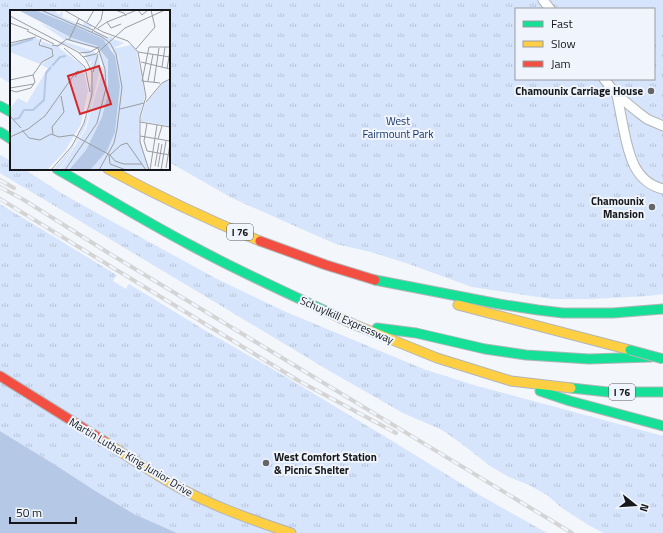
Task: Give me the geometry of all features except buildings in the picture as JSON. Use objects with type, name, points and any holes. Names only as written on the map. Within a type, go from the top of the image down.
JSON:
[{"type":"main road","points":[[0,106],[10,111]]},
{"type":"main road","points":[[0,132],[10,138]]},
{"type":"main road","name":"Schuylkill Expressway","points":[[59,170],[192,247],[264,283],[353,324],[437,358],[511,380],[608,392],[663,392]]},
{"type":"main road","name":"I 76","points":[[110,170],[172,201],[246,234],[307,258],[378,281],[501,304],[564,313],[596,313],[663,309]]},
{"type":"main road","points":[[378,281],[487,314],[663,358]]},
{"type":"main road","points":[[353,324],[428,336],[512,353],[588,359],[663,358]]},
{"type":"main road","name":"Martin Luther King Junior Drive","points":[[0,376],[169,482],[254,521],[291,533]]},
{"type":"main road","points":[[511,380],[570,401],[663,426]]},
{"type":"street","points":[[543,0],[549,8]]},
{"type":"street","points":[[605,80],[617,95],[639,113],[647,119],[663,126]]},
{"type":"street","points":[[617,95],[627,147],[632,161],[643,178],[654,186],[663,188]]},
{"type":"green space","name":"West Fairmount Park","points":[[0,0],[663,0],[663,294],[590,299],[552,299],[472,287],[409,264],[371,252],[336,244],[232,198],[170,163],[170,10],[10,10],[10,83],[0,77]]},
{"type":"green space","points":[[553,0],[663,0],[663,34],[655,42],[655,8],[559,8]]},
{"type":"green space","points":[[0,155],[10,160],[10,170],[26,170],[61,193],[215,278],[286,312],[426,370],[477,386],[663,436],[663,533],[604,533],[590,526],[562,508],[547,495],[490,466],[442,430],[403,413],[328,370],[0,173]]},
{"type":"green space","points":[[0,204],[115,274],[116,275],[113,281],[126,289],[129,284],[286,377],[483,497],[547,533],[177,533],[134,514],[97,492],[0,431]]},
{"type":"shaded area","points":[[0,431],[134,514],[177,533],[0,533]]},
{"type":"railway","points":[[0,180],[14,188]]},
{"type":"railway","points":[[0,187],[24,200],[107,252],[572,533]]},
{"type":"railway","points":[[0,199],[299,381],[396,433]]},
{"type":"traffic: fast","points":[[0,106],[10,111]]},
{"type":"traffic: fast","points":[[0,132],[10,138]]},
{"type":"traffic: fast","points":[[59,170],[141,218],[209,255],[332,314]]},
{"type":"traffic: fast","points":[[375,280],[499,304],[563,313],[613,313],[663,309]]},
{"type":"traffic: fast","points":[[377,328],[416,333],[485,349],[526,355],[589,359],[651,357]]},
{"type":"traffic: fast","points":[[630,350],[663,359]]},
{"type":"traffic: fast","points":[[571,388],[608,392],[663,392]]},
{"type":"traffic: fast","points":[[540,391],[570,401],[663,426]]},
{"type":"traffic: slow","points":[[110,170],[221,225],[260,241]]},
{"type":"traffic: slow","points":[[458,305],[630,350]]},
{"type":"traffic: slow","points":[[332,314],[437,358],[511,381],[571,388]]},
{"type":"traffic: slow","points":[[104,441],[183,490],[244,517],[291,533]]},
{"type":"traffic: jam","points":[[260,241],[326,265],[375,280]]},
{"type":"traffic: jam","points":[[0,376],[104,441]]},
{"type":"place","name":"Chamounix Carriage House","points":[[651,91]]},
{"type":"place","name":"Chamounix Mansion","points":[[652,207]]},
{"type":"place","name":"West Comfort Station & Picnic Shelter","points":[[266,463]]}]
